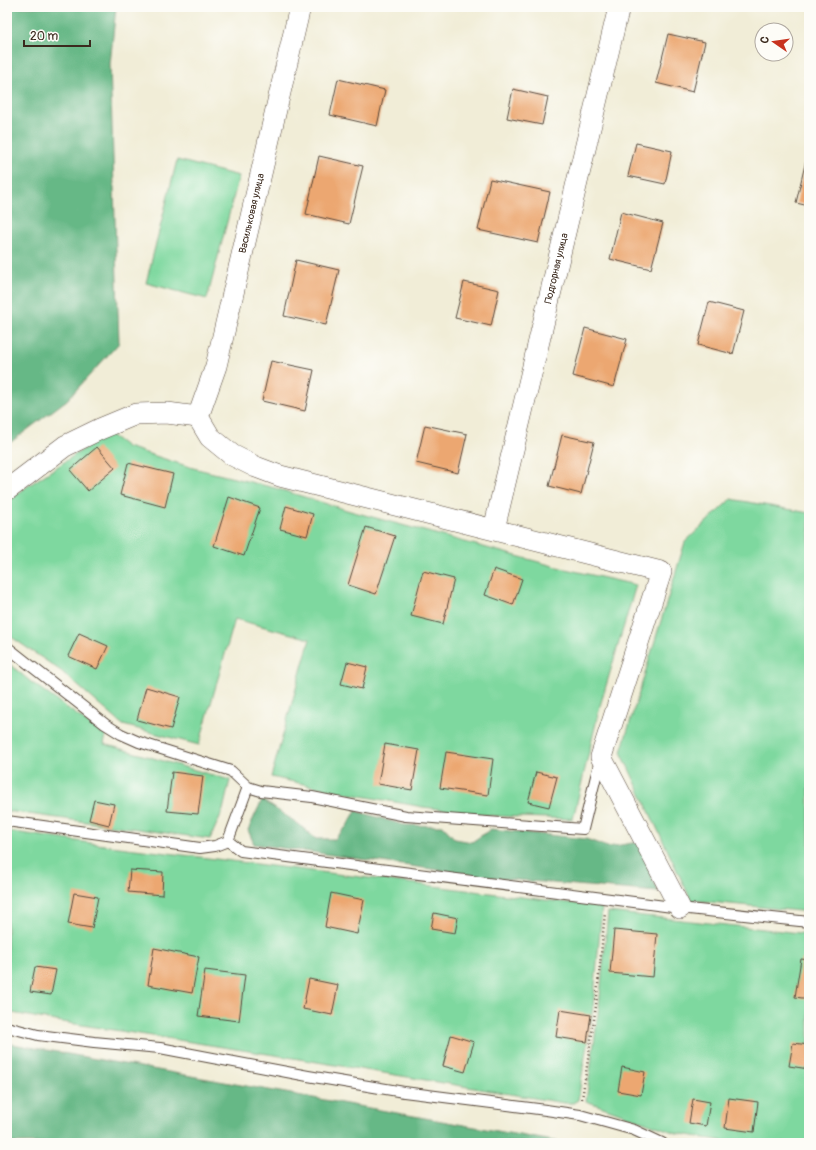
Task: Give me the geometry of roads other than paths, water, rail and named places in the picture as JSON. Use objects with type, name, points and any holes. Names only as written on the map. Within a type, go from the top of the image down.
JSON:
[{"type":"street","name":"Васильковая улица","points":[[198,417],[216,366],[300,7]]},
{"type":"street","name":"Подгорная улица","points":[[494,529],[619,7]]},
{"type":"street","points":[[7,490],[65,446],[100,429],[136,414],[167,413],[198,417],[210,437],[232,455],[256,467],[280,476],[661,572],[601,756],[680,908]]},
{"type":"lane","points":[[7,647],[121,734],[139,742],[231,771],[248,787],[261,791],[312,797],[406,816],[583,829],[601,756]]},
{"type":"lane","points":[[7,821],[200,848],[215,846],[228,841],[248,787]]},
{"type":"lane","points":[[228,841],[241,851],[680,908],[809,922]]},
{"type":"lane","points":[[7,1027],[38,1035],[160,1048],[308,1076],[404,1092],[580,1115],[634,1130],[662,1143]]}]
